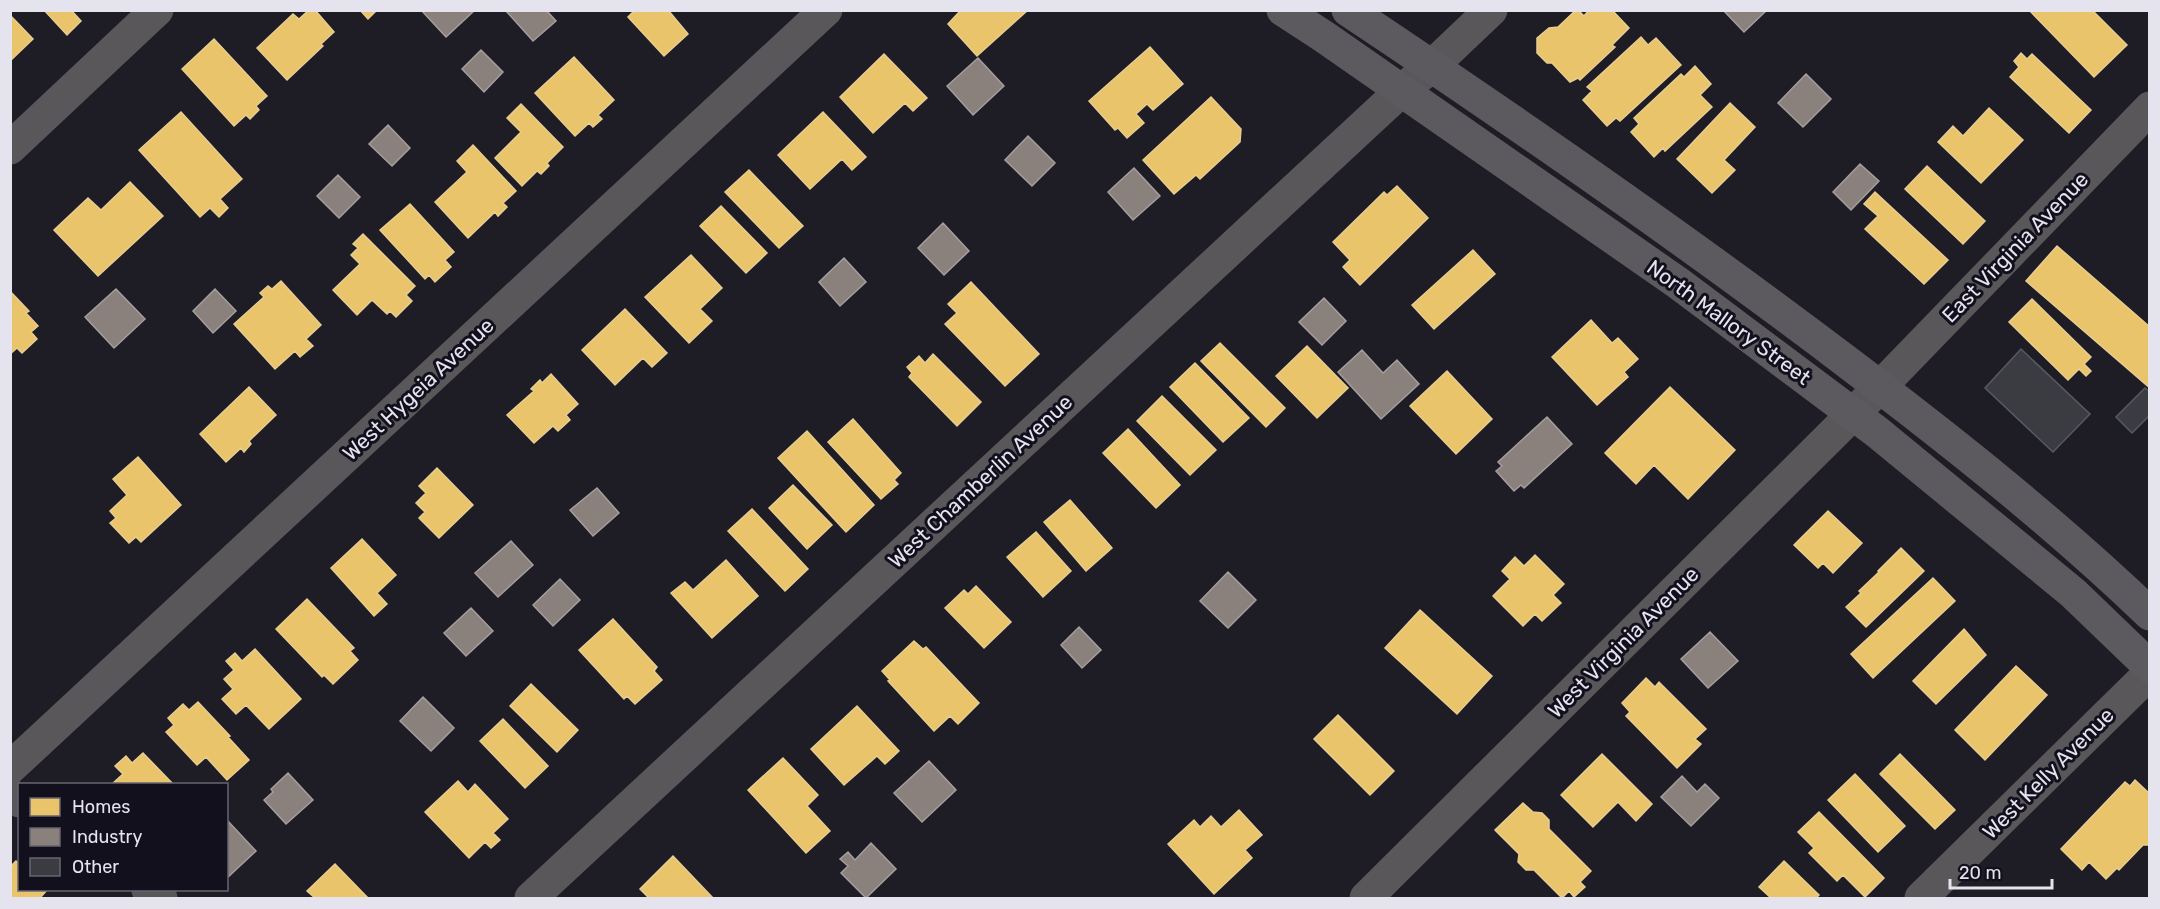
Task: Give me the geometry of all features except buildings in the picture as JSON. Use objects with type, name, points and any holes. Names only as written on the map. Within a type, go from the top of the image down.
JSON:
[{"type":"main road","name":"North Mallory Street","points":[[1283,10],[1402,90],[1678,284],[1853,413],[2073,593],[2150,667]]},
{"type":"main road","name":"North Mallory Street","points":[[1348,10],[1664,226],[1766,300],[2013,493],[2150,614]]},
{"type":"street","points":[[10,148],[157,10]]},
{"type":"street","name":"West Hygeia Avenue","points":[[10,768],[826,10]]},
{"type":"street","name":"West Chamberlin Avenue","points":[[531,898],[1491,10]]},
{"type":"street","name":"East Virginia Avenue","points":[[1880,387],[2150,108]]},
{"type":"street","name":"West Virginia Avenue","points":[[1366,898],[1880,387]]},
{"type":"street","name":"West Kelly Avenue","points":[[1921,898],[2150,673]]}]
